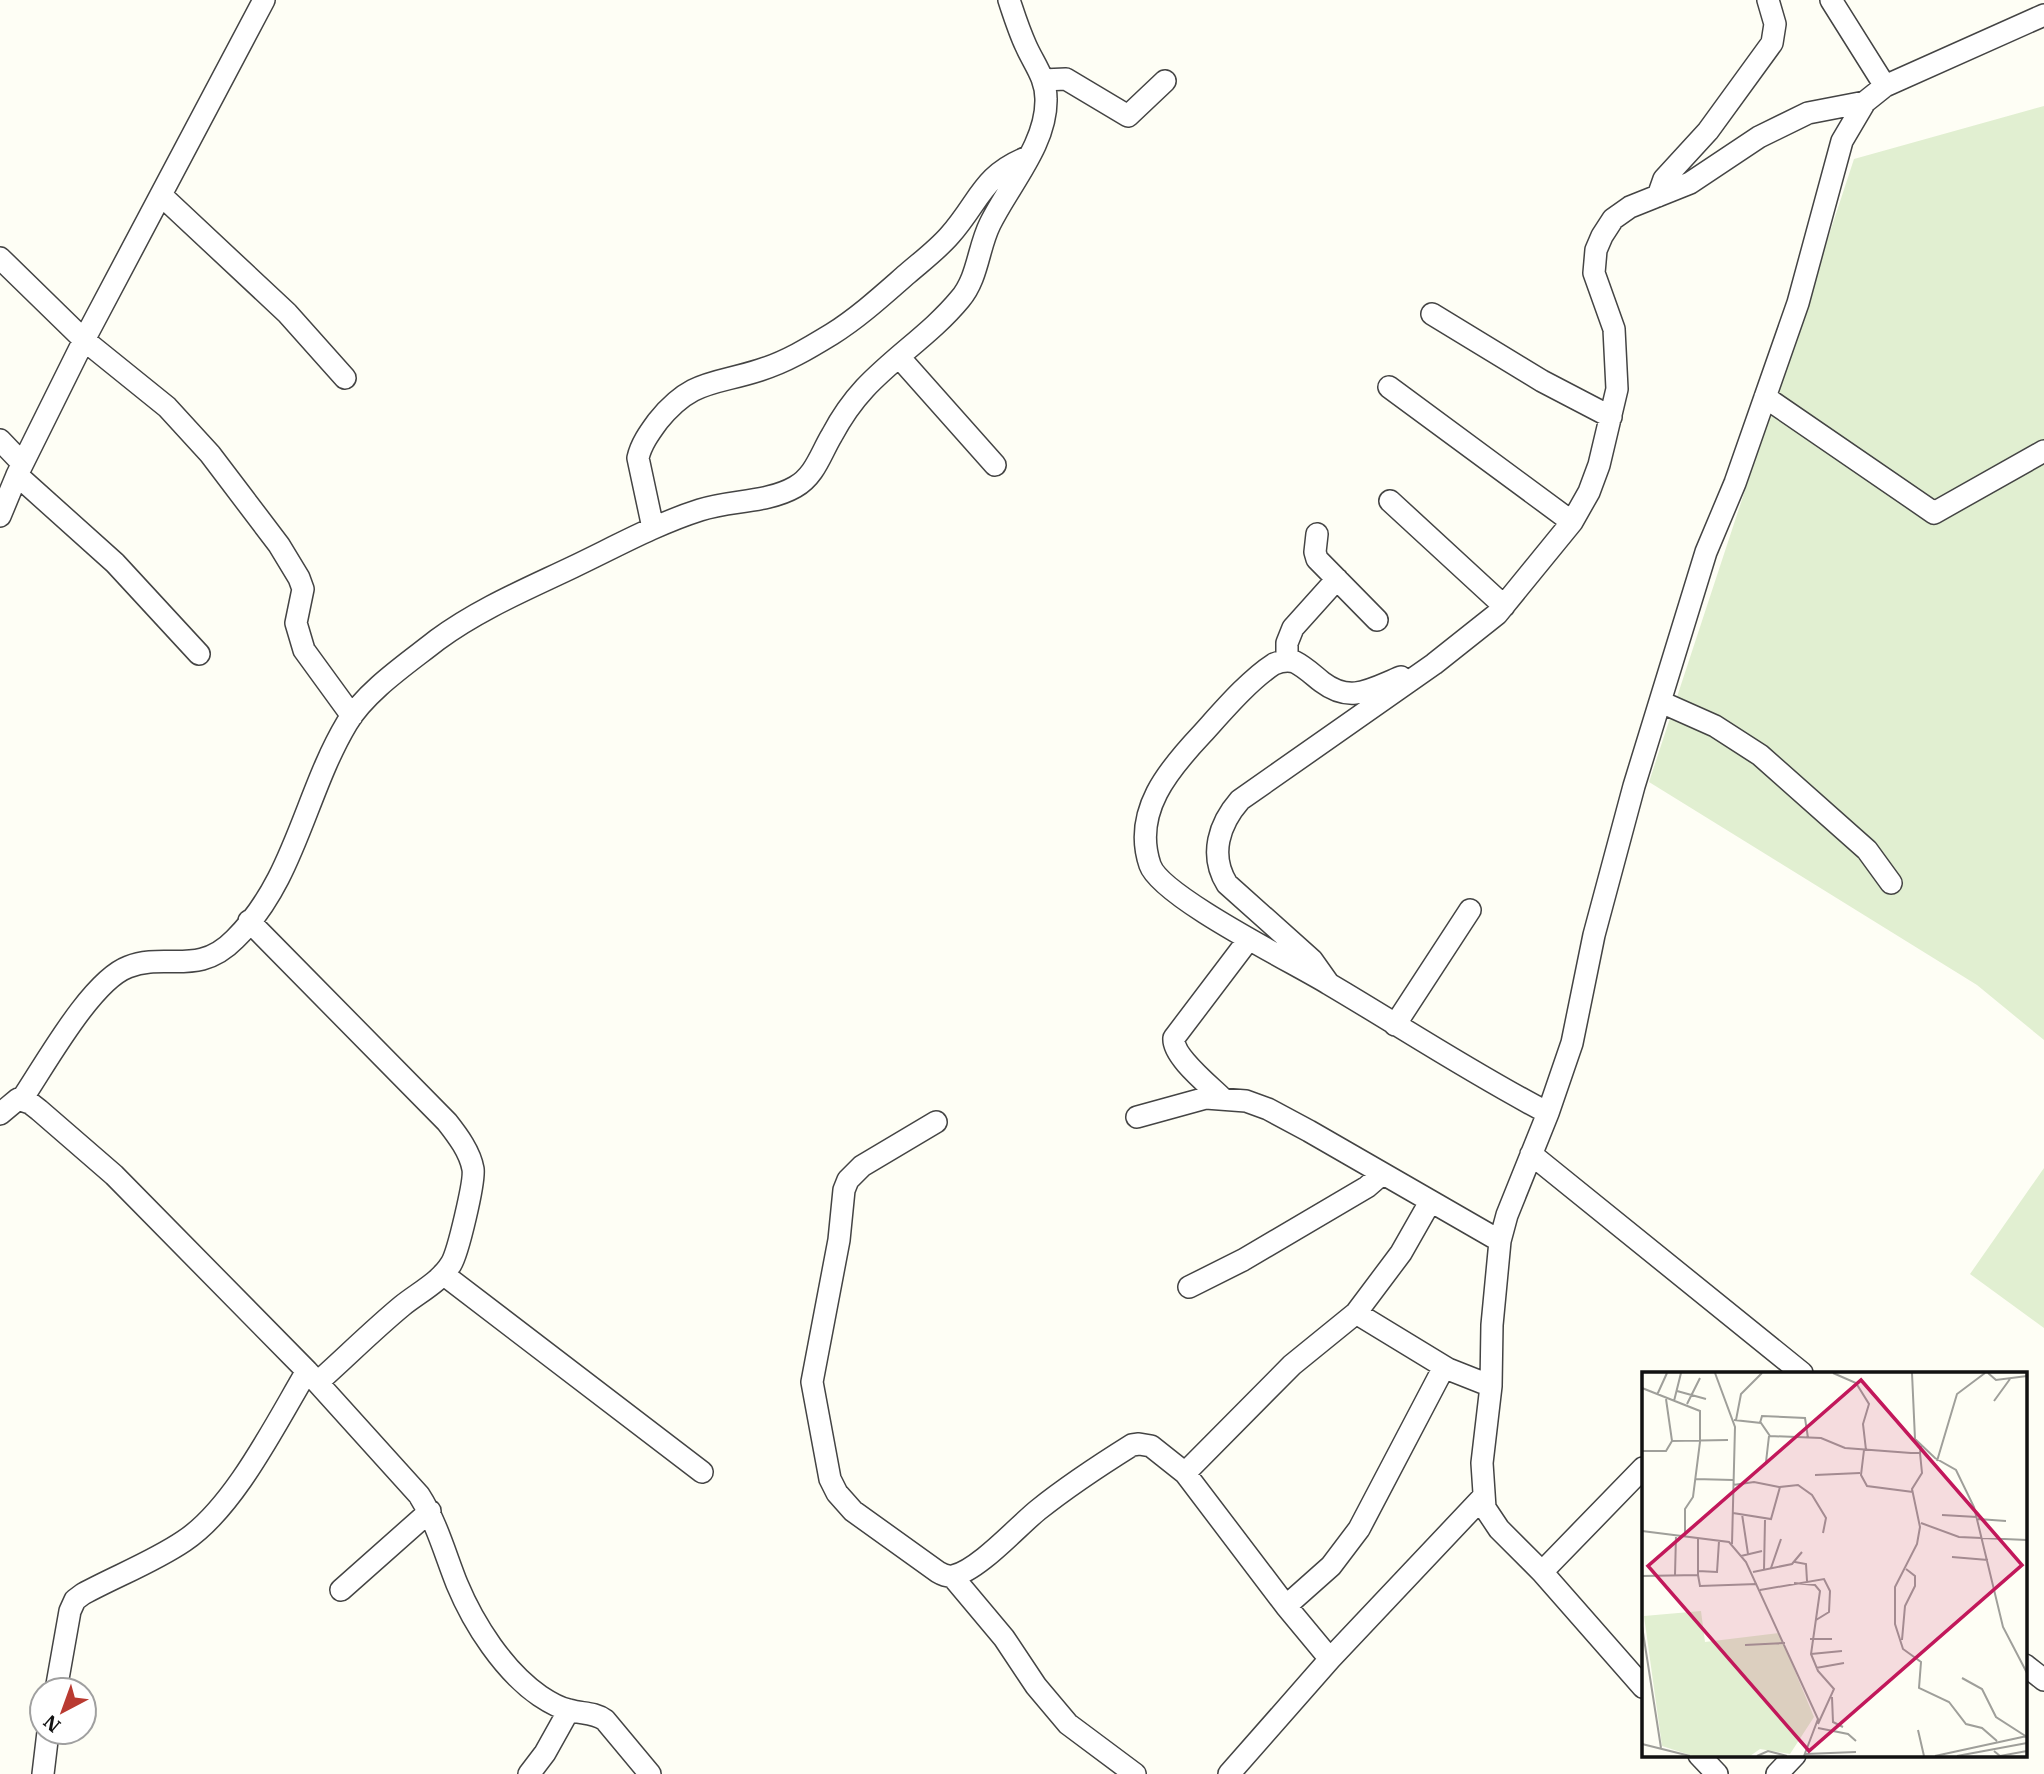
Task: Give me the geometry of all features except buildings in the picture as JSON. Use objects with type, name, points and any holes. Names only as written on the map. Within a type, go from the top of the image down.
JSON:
[{"type":"street","points":[[0,516],[20,469],[84,340],[264,0]]},
{"type":"street","points":[[22,1100],[85,1005],[109,978],[130,966],[144,962],[188,963],[199,960],[230,944],[280,880],[318,783],[352,716],[374,691],[469,617],[653,528],[702,509],[778,495],[806,480],[854,401],[867,386],[933,328],[967,291],[973,280],[979,253],[991,221],[1025,165],[1044,122],[1046,99],[1043,80],[1027,48],[1009,0]]},
{"type":"street","points":[[1658,196],[1664,179],[1708,131],[1772,43],[1774,12],[1768,0]]},
{"type":"street","points":[[1831,0],[1885,86]]},
{"type":"street","points":[[1642,1684],[1489,1517],[1483,1497],[1482,1463],[1500,1241],[1507,1215],[1548,1113],[1572,1043],[1594,935],[1634,786],[1706,552],[1735,483],[1798,303],[1842,141],[1866,102],[1885,86],[2044,15]]},
{"type":"street","points":[[1043,80],[1066,79],[1128,116],[1165,81]]},
{"type":"street","points":[[1329,984],[1312,960],[1227,884],[1221,874],[1218,854],[1224,821],[1240,800],[1434,664],[1504,606],[1573,522],[1589,492],[1599,465],[1617,390],[1614,329],[1594,273],[1596,250],[1613,219],[1630,207],[1690,183],[1759,137],[1808,113],[1866,102]]},
{"type":"street","points":[[653,528],[638,458],[639,451],[651,430],[680,397],[702,385],[761,370],[783,361],[835,332],[873,304],[943,242],[992,178],[1010,164],[1028,157]]},
{"type":"street","points":[[162,196],[287,313],[345,379]]},
{"type":"street","points":[[0,258],[84,340],[183,422],[210,454],[278,545],[302,583],[296,622],[304,650],[352,716]]},
{"type":"street","points":[[1432,314],[1542,381],[1611,417]]},
{"type":"street","points":[[899,357],[995,464]]},
{"type":"street","points":[[1389,387],[1573,522]]},
{"type":"street","points":[[1765,397],[1934,513],[2044,451]]},
{"type":"street","points":[[0,440],[20,469],[116,563],[199,654]]},
{"type":"street","points":[[1390,501],[1504,606]]},
{"type":"street","points":[[1317,534],[1317,559],[1377,620]]},
{"type":"street","points":[[1287,660],[1287,643],[1293,628],[1337,579]]},
{"type":"street","points":[[1434,664],[1364,692],[1347,694],[1331,689],[1302,665],[1287,660],[1274,664],[1254,681],[1170,768],[1159,786],[1148,817],[1149,864],[1157,877],[1187,901],[1487,1081],[1548,1113]]},
{"type":"street","points":[[1661,702],[1715,726],[1760,755],[1867,850],[1891,883]]},
{"type":"street","points":[[1395,1025],[1470,910]]},
{"type":"street","points":[[58,1676],[70,1611],[75,1600],[183,1541],[202,1526],[246,1471],[313,1377],[443,1273],[455,1257],[473,1177],[473,1169],[464,1148],[447,1122],[249,921]]},
{"type":"street","points":[[1222,1098],[1179,1055],[1174,1038],[1249,939]]},
{"type":"street","points":[[1137,1117],[1195,1100],[1222,1098],[1246,1101],[1268,1108],[1500,1241]]},
{"type":"street","points":[[0,1114],[14,1101],[22,1100],[30,1103],[73,1138],[114,1175],[313,1377],[407,1480],[430,1511],[458,1586],[493,1649],[534,1692],[553,1704],[569,1710],[597,1714],[606,1720],[650,1774]]},
{"type":"street","points":[[936,1122],[862,1166],[848,1180],[844,1190],[839,1240],[812,1382],[830,1479],[842,1500],[870,1524],[938,1572],[952,1576],[1009,1538],[1036,1511],[1080,1478],[1132,1445],[1151,1446],[1185,1473],[1286,1606],[1330,1659]]},
{"type":"street","points":[[1531,1154],[1800,1372]]},
{"type":"street","points":[[1189,1287],[1367,1187],[1382,1174]]},
{"type":"street","points":[[1185,1473],[1292,1366],[1356,1313],[1401,1254],[1430,1202]]},
{"type":"street","points":[[443,1273],[702,1472]]},
{"type":"street","points":[[1356,1313],[1444,1367],[1490,1386]]},
{"type":"street","points":[[1286,1606],[1331,1566],[1359,1529],[1444,1367]]},
{"type":"street","points":[[1542,1572],[1642,1469]]},
{"type":"street","points":[[1230,1774],[1330,1659],[1483,1497]]},
{"type":"street","points":[[341,1590],[430,1511]]},
{"type":"street","points":[[952,1576],[1004,1638],[1037,1686],[1068,1724],[1135,1774]]},
{"type":"street","points":[[2026,1666],[2044,1681]]},
{"type":"street","points":[[529,1774],[569,1710]]},
{"type":"street","points":[[43,1774],[46,1746]]},
{"type":"street","points":[[1777,1774],[1794,1756]]},
{"type":"green space","points":[[2044,106],[2044,1040],[1977,985],[1649,782],[1854,159]]},
{"type":"green space","points":[[2044,1168],[2044,1328],[1970,1274]]}]
